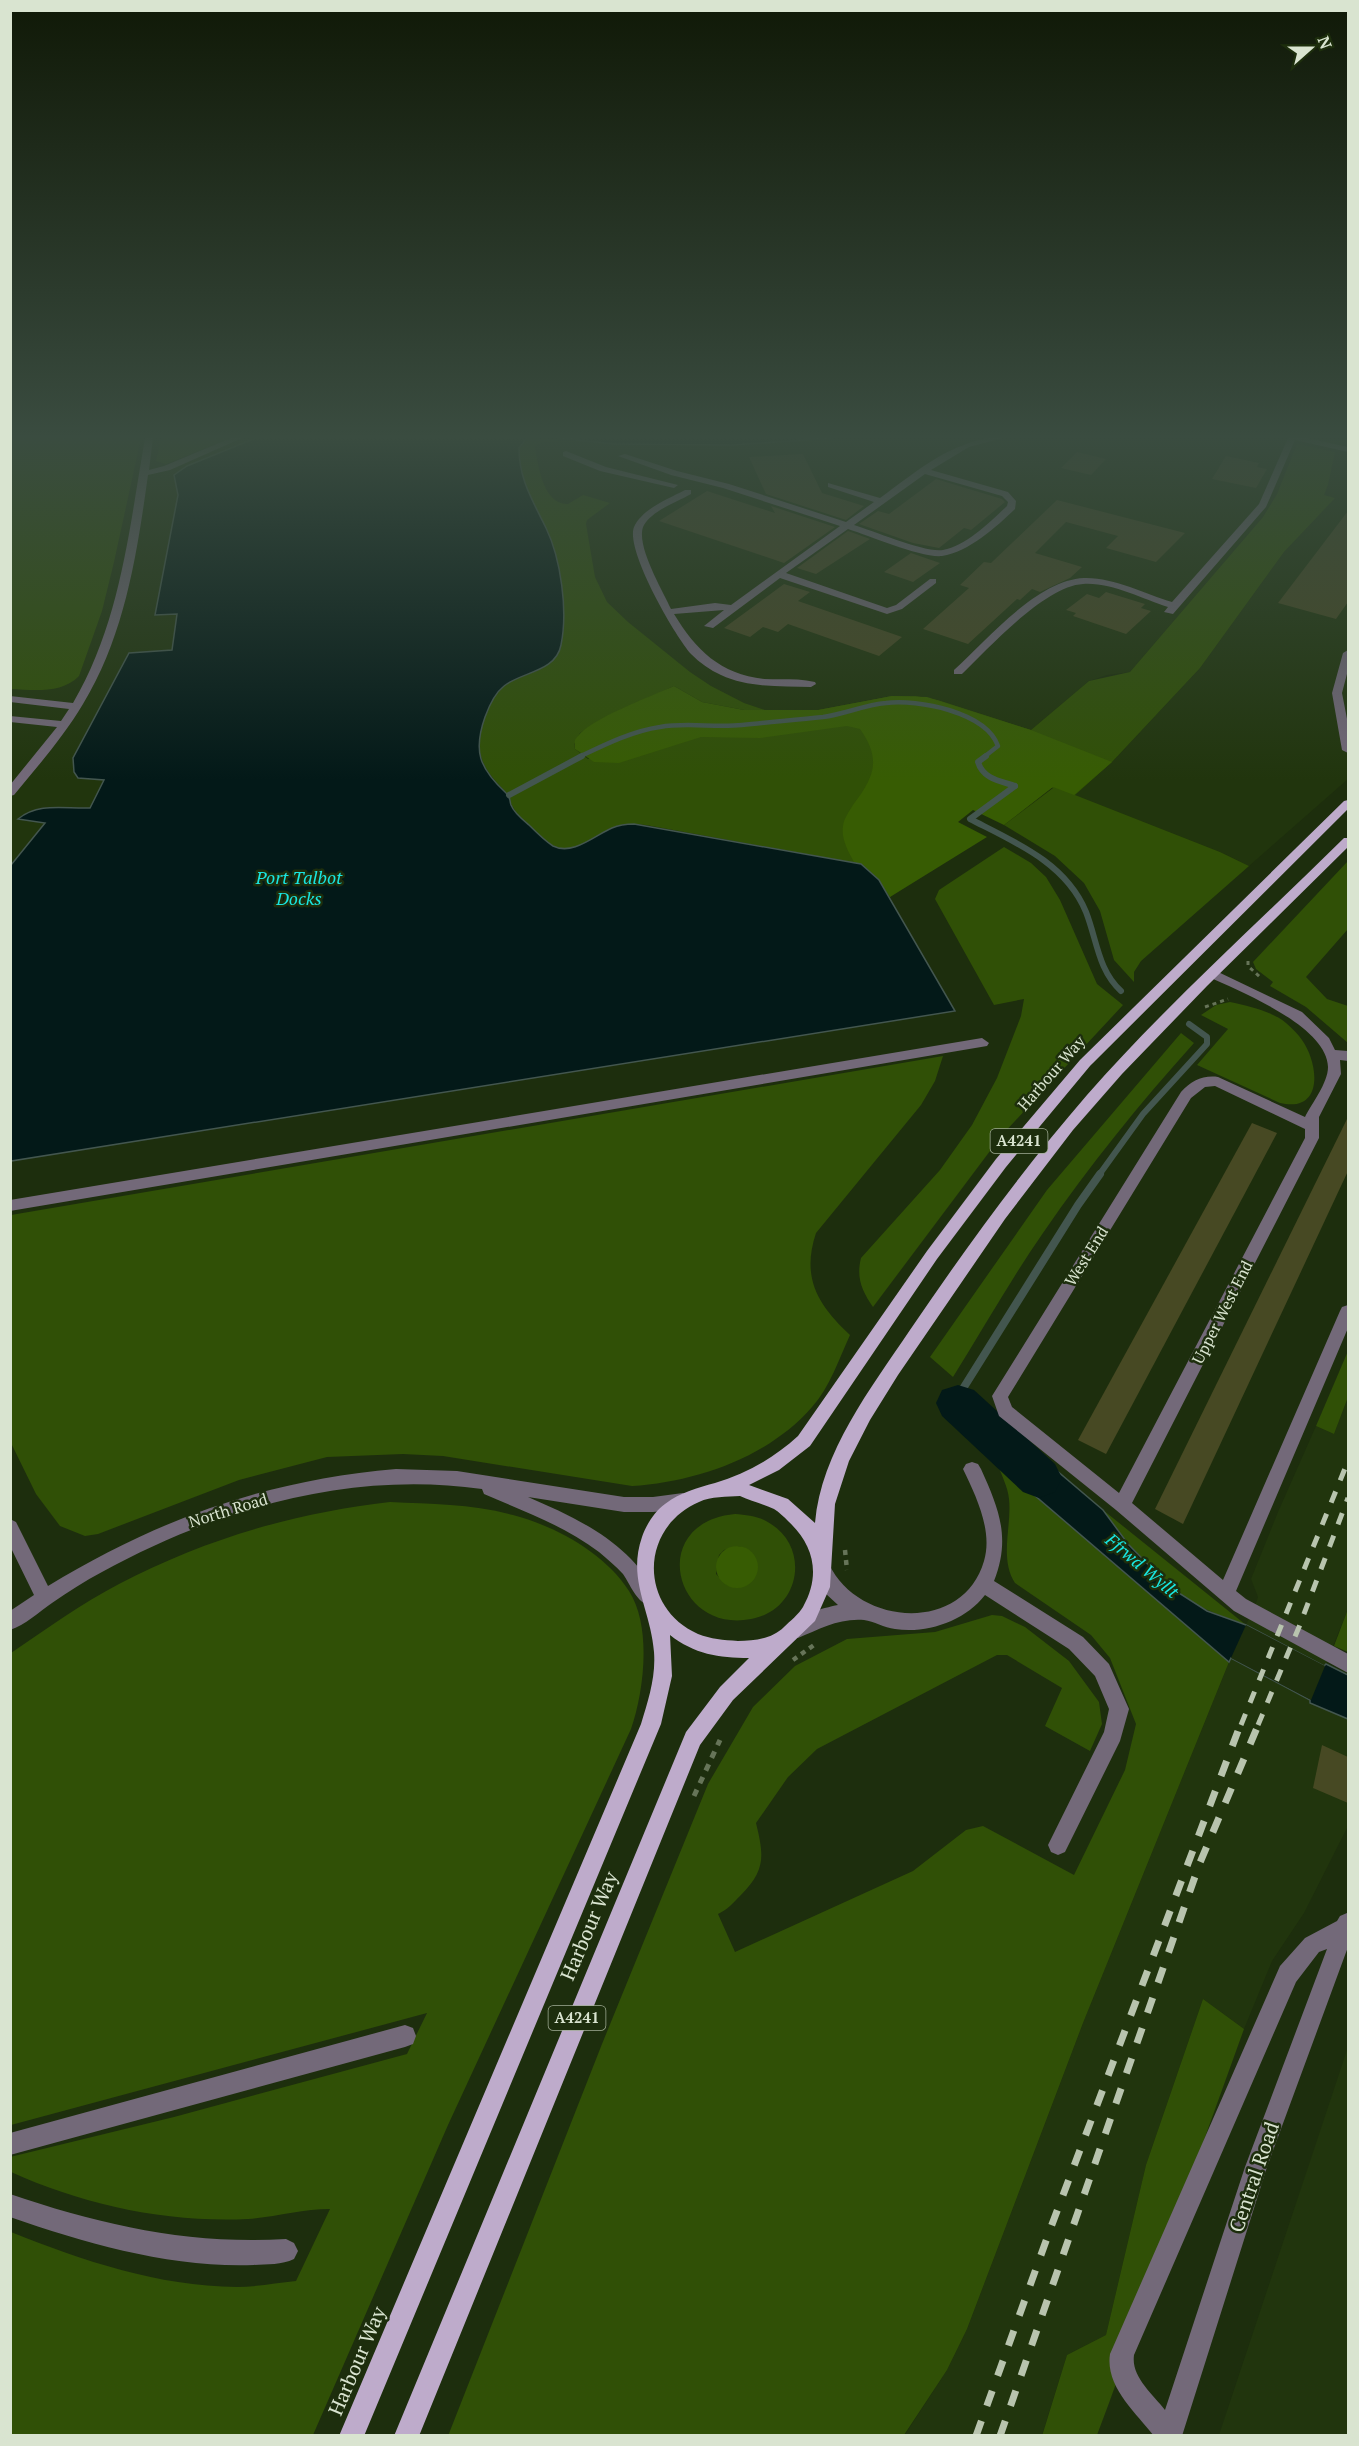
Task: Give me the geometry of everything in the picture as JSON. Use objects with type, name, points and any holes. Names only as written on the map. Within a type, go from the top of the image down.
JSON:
[{"type":"main road","name":"Harbour Way","points":[[716,1490],[778,1464],[804,1441],[932,1255],[1001,1162],[1085,1063],[1348,803]]},
{"type":"main road","name":"A4241","points":[[823,1568],[817,1543],[806,1524],[785,1504],[764,1494],[740,1489],[716,1490],[683,1502],[662,1519],[652,1533],[646,1548],[644,1575],[651,1602],[663,1619],[676,1631],[695,1642],[717,1649],[741,1651],[774,1643],[793,1632],[808,1617],[816,1604],[822,1585],[823,1568],[823,1518],[830,1485],[846,1449],[897,1361],[984,1235],[1117,1071],[1348,842]]},
{"type":"main road","name":"Harbour Way","points":[[351,2436],[651,1724],[663,1686],[665,1652],[651,1602]]},
{"type":"main road","name":"Harbour Way","points":[[406,2436],[693,1739],[727,1690],[793,1632]]},
{"type":"street","points":[[10,794],[76,707],[99,664],[117,613],[128,552]]},
{"type":"street","points":[[642,552],[668,612],[687,643],[699,656],[725,674],[760,683],[811,684]]},
{"type":"street","points":[[709,626],[810,552]]},
{"type":"street","points":[[958,672],[1042,597],[1071,583],[1090,581],[1171,609],[1221,552]]},
{"type":"street","points":[[779,574],[887,610],[899,607],[933,581]]},
{"type":"street","points":[[668,612],[738,605]]},
{"type":"street","points":[[1348,654],[1338,682],[1343,702],[1348,750]]},
{"type":"street","points":[[10,699],[76,707]]},
{"type":"street","points":[[10,719],[63,724]]},
{"type":"street","points":[[1214,974],[1308,1023],[1333,1054],[1348,1056]]},
{"type":"street","points":[[10,1206],[982,1043]]},
{"type":"street","name":"Upper West End","points":[[1122,1505],[1312,1138],[1312,1122],[1334,1074],[1333,1054]]},
{"type":"street","name":"West End","points":[[1312,1122],[1218,1082],[1203,1082],[1190,1090],[1000,1396],[1003,1407],[1014,1418],[1122,1505],[1226,1594],[1251,1612],[1348,1664]]},
{"type":"street","points":[[1226,1594],[1348,1311]]},
{"type":"street","points":[[793,1632],[829,1614],[844,1611],[890,1622],[908,1623],[925,1621],[963,1606],[984,1584],[993,1560],[994,1541],[984,1494],[972,1469]]},
{"type":"street","name":"North Road","points":[[10,1622],[44,1597],[88,1571],[180,1525],[234,1507],[320,1484],[355,1479],[437,1476],[621,1504],[662,1506],[683,1502]]},
{"type":"street","points":[[469,1480],[556,1519],[618,1556],[637,1579],[651,1602]]},
{"type":"street","points":[[10,1527],[44,1597]]},
{"type":"street","points":[[823,1568],[831,1588],[846,1601],[872,1616]]},
{"type":"street","points":[[984,1584],[1076,1643],[1102,1670],[1119,1709],[1113,1734],[1058,1845]]},
{"type":"street","points":[[1169,2435],[1128,2384],[1120,2367],[1122,2354],[1288,1974],[1312,1945],[1347,1924]]},
{"type":"street","name":"Central Road","points":[[1169,2435],[1256,2167],[1347,1924]]},
{"type":"street","points":[[10,2144],[405,2036]]},
{"type":"street","points":[[10,2205],[117,2237],[156,2245],[232,2253],[286,2251]]},
{"type":"path","points":[[1197,1012],[1209,1004],[1226,999],[1244,1003],[1253,993]]},
{"type":"path","points":[[845,1540],[848,1587],[846,1601]]},
{"type":"path","points":[[783,1667],[821,1641]]},
{"type":"path","points":[[692,1800],[722,1738]]},
{"type":"shaded area","points":[[10,552],[116,552],[102,611],[79,676],[64,686],[47,690],[11,689]]},
{"type":"shaded area","points":[[11,552],[167,552],[155,615],[177,614],[172,650],[129,653],[73,758],[74,772],[78,778],[105,779],[90,808],[42,807],[45,823],[11,865]]},
{"type":"shaded area","points":[[554,552],[591,552],[595,577],[607,602],[690,672],[744,703],[765,710],[818,710],[892,696],[916,696],[938,700],[1031,730],[1089,681],[1130,672],[1233,552],[1284,552],[1200,668],[1112,762],[1075,795],[1220,852],[1249,866],[1141,961],[1134,972],[1134,982],[1114,960],[1100,911],[1084,883],[1055,856],[1004,825],[1053,788],[1003,764],[890,897],[879,880],[861,864],[646,825],[618,826],[574,847],[555,846],[534,831],[516,812],[509,796],[487,769],[479,744],[481,726],[499,690],[508,683],[549,664],[558,653],[563,637],[563,605],[559,571]],"holes":[[[674,686],[702,702],[744,710],[588,759],[575,749],[574,744],[580,733],[599,721]]]},
{"type":"shaded area","points":[[558,552],[1233,552],[1130,672],[1107,675],[1089,681],[1031,730],[938,700],[916,696],[880,698],[818,710],[744,710],[575,614]]},
{"type":"shaded area","points":[[1284,552],[1348,552],[1348,779],[1249,866],[1220,852],[1074,795],[1112,762],[1200,668]]},
{"type":"shaded area","points":[[1004,847],[1031,863],[1046,877],[1060,900],[1097,984],[1123,1005],[1002,1135],[873,1307],[861,1284],[859,1272],[861,1258],[940,1170],[972,1125],[997,1078],[1021,1016],[1024,999],[994,1005],[935,899],[939,890]]},
{"type":"shaded area","points":[[1348,861],[1348,929],[1306,977],[1327,999],[1348,1006],[1348,1043],[1306,1007],[1270,986],[1273,982],[1256,969],[1253,962]]},
{"type":"shaded area","points":[[1230,1002],[1274,1015],[1295,1031],[1308,1050],[1314,1073],[1311,1094],[1304,1101],[1294,1104],[1280,1103],[1197,1065],[1228,1029],[1201,1015],[1216,1005]]},
{"type":"shaded area","points":[[1181,1033],[1194,1043],[1078,1183],[1020,1268],[953,1377],[930,1357],[1047,1190]]},
{"type":"shaded area","points":[[943,1056],[935,1081],[921,1105],[816,1233],[810,1264],[815,1290],[829,1313],[850,1335],[829,1382],[812,1407],[795,1425],[775,1440],[730,1464],[681,1479],[632,1486],[443,1456],[403,1454],[327,1457],[239,1480],[98,1534],[85,1536],[60,1526],[36,1494],[11,1443],[11,1215]]},
{"type":"shaded area","points":[[1348,1351],[1348,1397],[1334,1434],[1316,1426]]},
{"type":"shaded area","points":[[1348,1397],[1348,1609],[1310,1703],[1348,1719],[1348,1826],[1304,1913],[1272,1961],[1244,2029],[1203,1999],[1146,2165],[1106,2335],[1067,2355],[1042,2435],[904,2436],[947,2370],[967,2329],[1083,2023],[1229,1662],[1256,1603],[1258,1597],[1251,1579],[1278,1512],[1316,1426],[1334,1434]]},
{"type":"shaded area","points":[[997,1463],[1229,1662],[1083,2023],[967,2329],[947,2370],[904,2435],[448,2436],[602,2044],[708,1784],[753,1707],[795,1666],[847,1639],[935,1632],[992,1615],[1002,1616],[1025,1627],[1069,1661],[1099,1702],[1102,1724],[1090,1751],[1045,1726],[1062,1688],[1007,1655],[997,1655],[817,1749],[788,1777],[756,1823],[761,1845],[759,1870],[740,1896],[718,1914],[735,1952],[913,1871],[966,1830],[983,1826],[1074,1875],[1125,1770],[1136,1724],[1110,1658],[1091,1635],[1015,1583],[1010,1573],[1007,1553],[1008,1494]]},
{"type":"shaded area","points":[[390,1502],[467,1507],[513,1515],[562,1534],[593,1553],[607,1565],[629,1591],[641,1622],[642,1678],[631,1729],[448,2125],[313,2435],[11,2435],[11,2232],[93,2262],[150,2277],[207,2286],[251,2286],[296,2281],[330,2209],[248,2219],[157,2215],[97,2202],[39,2184],[11,2172],[10,2157],[174,2117],[407,2054],[427,2013],[11,2125],[11,1653],[105,1592],[184,1554],[217,1541],[285,1521],[319,1513]]},
{"type":"shaded area","points":[[1103,1510],[1246,1625],[1197,1605],[1170,1588],[1143,1561]]},
{"type":"shaded area","points":[[735,1514],[747,1515],[766,1521],[781,1532],[790,1545],[795,1560],[790,1590],[781,1603],[768,1613],[751,1619],[724,1619],[703,1610],[688,1594],[681,1575],[681,1555],[689,1536],[707,1521]],"holes":[[[738,1546],[745,1548],[741,1587],[727,1585],[716,1574],[719,1555],[724,1550]]]},
{"type":"shaded area","points":[[1348,1609],[1348,1652],[1334,1646]]},
{"type":"shaded area","points":[[1203,1999],[1244,2029],[1109,2403],[1097,2435],[1042,2436],[1067,2355],[1106,2335],[1146,2165]]},
{"type":"shaded area","points":[[1348,2047],[1348,2435],[1219,2435]]},
{"type":"green space","points":[[674,686],[702,702],[744,710],[818,710],[892,696],[927,697],[1031,730],[1112,762],[1074,795],[1053,787],[1004,825],[973,810],[958,822],[987,837],[890,897],[870,872],[854,862],[843,836],[846,818],[866,786],[873,768],[871,750],[860,729],[847,726],[760,738],[701,737],[619,763],[594,762],[575,749],[577,737],[595,722]]},
{"type":"green space","points":[[737,1546],[745,1547],[752,1552],[757,1559],[757,1575],[752,1582],[745,1587],[737,1588],[729,1587],[722,1582],[717,1575],[716,1567],[717,1559],[722,1552],[729,1547]]},
{"type":"water","name":"Port Talbot Docks","points":[[167,552],[555,552],[562,585],[564,617],[558,654],[545,666],[511,681],[501,689],[490,704],[479,740],[484,767],[509,796],[514,811],[547,842],[561,848],[576,847],[615,827],[634,824],[861,864],[879,880],[955,1011],[11,1161],[11,865],[45,823],[18,819],[43,808],[90,808],[104,780],[78,778],[74,772],[73,758],[129,653],[172,650],[177,614],[155,615]]},
{"type":"water","points":[[1010,1431],[1103,1510],[1128,1544],[1171,1588],[1207,1611],[1246,1625],[1324,1666],[1326,1664],[1348,1675],[1348,1719],[1310,1703],[1310,1700],[1231,1658],[1229,1662],[984,1452]]},
{"type":"pier","points":[[1246,1625],[1325,1666],[1311,1700],[1231,1658]]},
{"type":"building","points":[[752,552],[799,552],[784,563]]},
{"type":"building","points":[[819,552],[850,552],[816,574],[797,568]]},
{"type":"building","points":[[1002,552],[1036,552],[1082,567],[1070,578],[1040,592],[1032,589],[1020,600],[1017,599],[968,644],[923,629],[969,588],[960,585],[984,562],[991,563]]},
{"type":"building","points":[[1121,552],[1166,552],[1156,562]]},
{"type":"building","points":[[1317,552],[1348,552],[1348,602],[1336,619],[1278,603]]},
{"type":"building","points":[[911,553],[940,563],[913,582],[884,572]]},
{"type":"building","points":[[784,584],[810,592],[798,601],[902,637],[879,656],[788,624],[778,632],[763,627],[750,637],[724,628]]},
{"type":"building","points":[[1106,592],[1145,604],[1141,608],[1151,611],[1126,634],[1073,616],[1076,613],[1066,610],[1087,594],[1099,598]]},
{"type":"building","points":[[1348,1117],[1348,1171],[1183,1524],[1155,1509]]},
{"type":"building","points":[[1252,1123],[1277,1133],[1106,1454],[1078,1440]]},
{"type":"building","points":[[1322,1745],[1348,1757],[1348,1803],[1313,1788]]},
{"type":"waterway","points":[[579,757],[629,735],[660,727],[732,726],[813,718],[831,716],[878,704],[900,702],[949,710],[980,724],[991,734],[998,746],[984,757]]},
{"type":"waterway","points":[[509,795],[582,756]]},
{"type":"waterway","points":[[986,756],[978,762],[980,768],[988,776],[1015,786],[970,819],[1037,856],[1066,880],[1086,912],[1107,974],[1121,991]]},
{"type":"waterway","points":[[1099,1175],[1143,1114],[1207,1044],[1207,1037],[1189,1024]]},
{"type":"waterway","points":[[958,1403],[964,1387],[1078,1205],[1100,1174]]},
{"type":"waterway","name":"Ffrwd Wyllt","points":[[958,1403],[1039,1478]]},
{"type":"railway","points":[[1241,1725],[1348,1461]]},
{"type":"railway","points":[[1258,1725],[1299,1627],[1348,1498]]},
{"type":"railway","points":[[976,2436],[1051,2227],[1241,1723]]},
{"type":"railway","points":[[1000,2436],[1199,1865],[1259,1723]]}]
